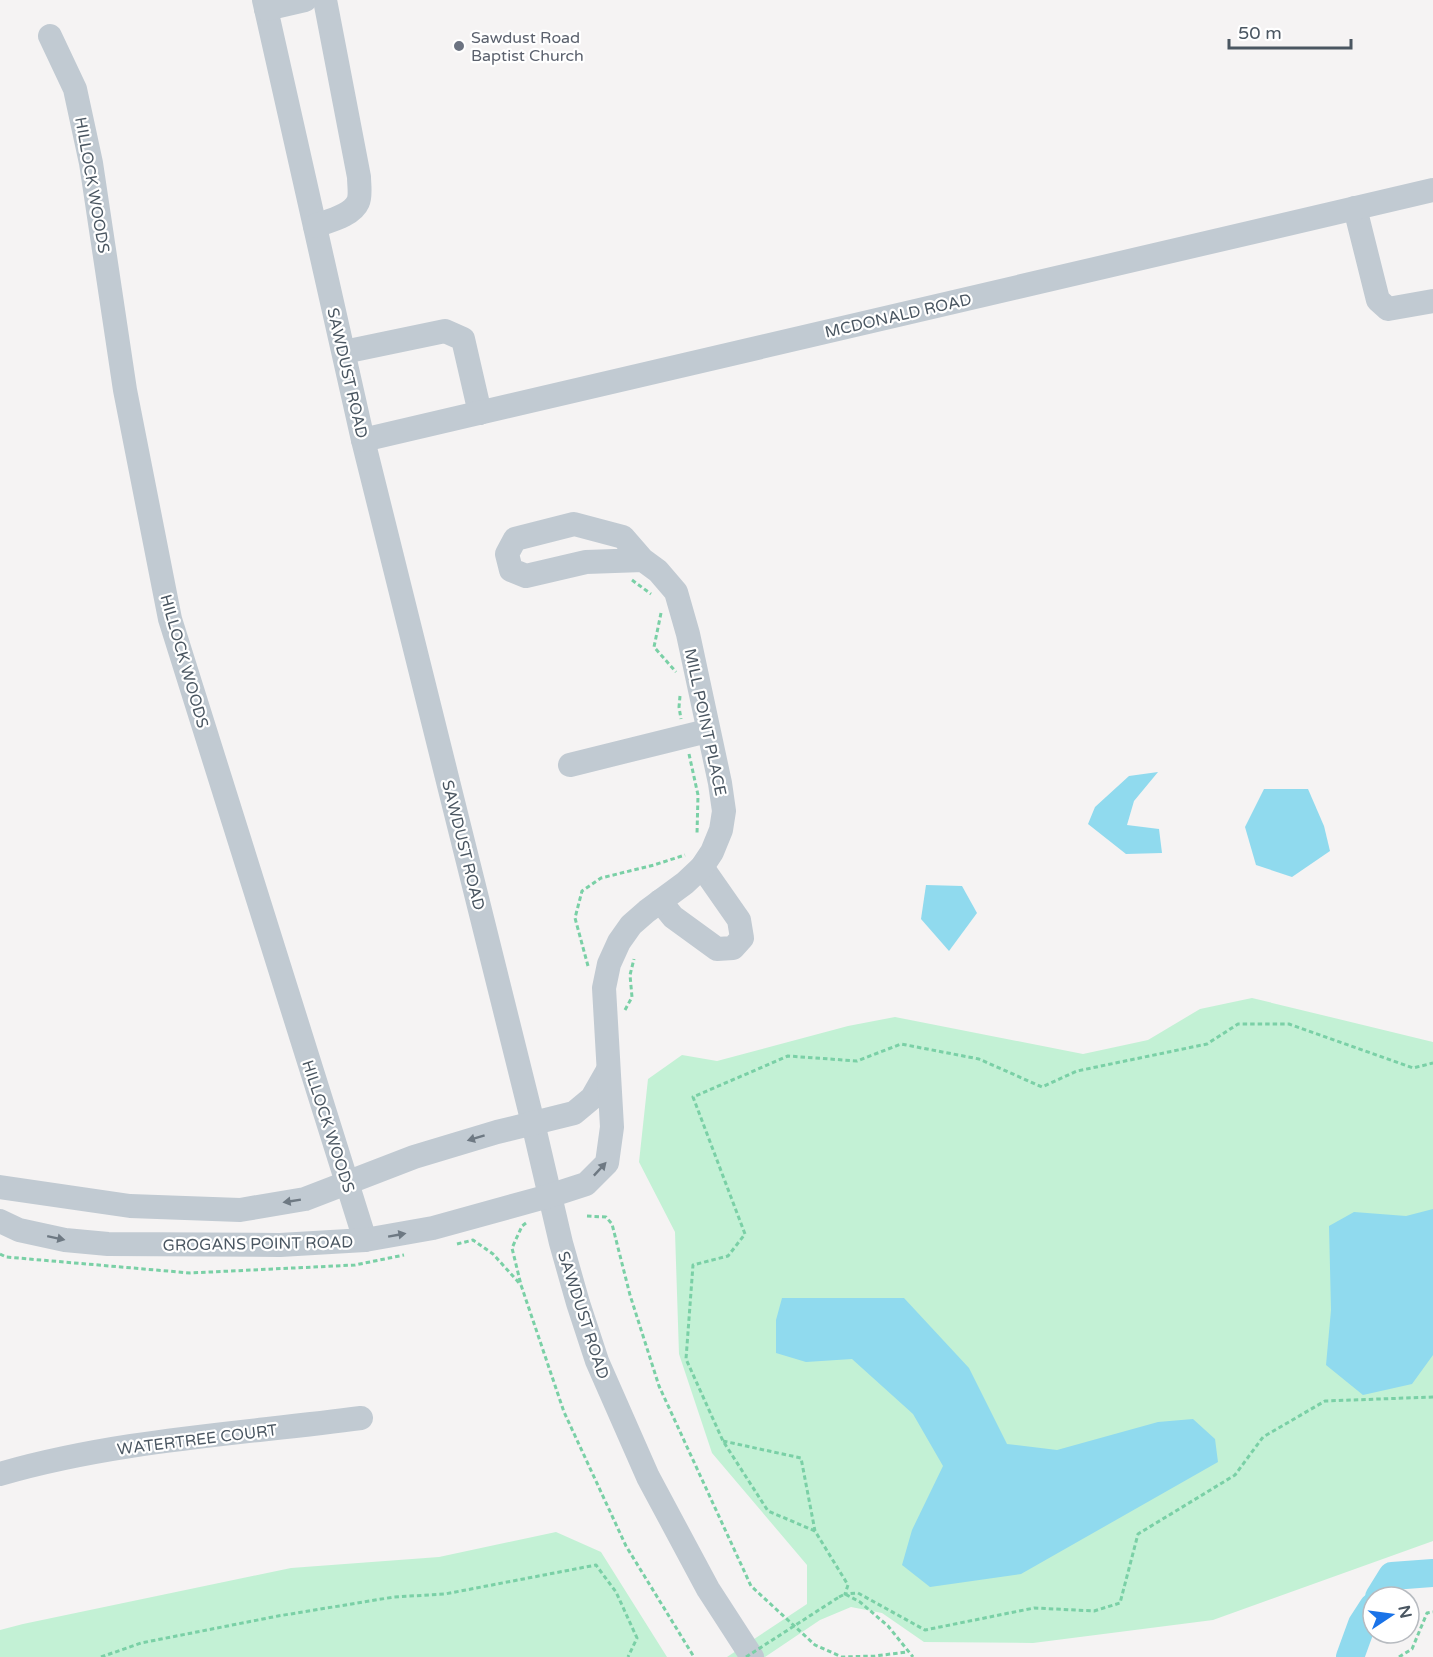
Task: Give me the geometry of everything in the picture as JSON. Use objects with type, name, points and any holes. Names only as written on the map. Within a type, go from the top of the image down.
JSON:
[{"type":"street","points":[[265,4],[305,0]]},
{"type":"street","points":[[315,226],[350,211],[358,201],[359,177],[325,0]]},
{"type":"street","name":"SAWDUST ROAD","points":[[265,4],[363,440],[533,1123],[549,1196],[578,1303],[597,1361],[648,1477],[708,1589],[752,1657]]},
{"type":"street","name":"HILLOCK WOODS","points":[[50,36],[75,89],[92,163],[125,390],[170,619],[364,1240]]},
{"type":"street","name":"MCDONALD ROAD","points":[[363,440],[678,369],[1433,190]]},
{"type":"street","points":[[1355,208],[1378,300],[1388,309],[1433,301]]},
{"type":"street","points":[[344,352],[445,331],[463,339],[480,413]]},
{"type":"street","name":"MILL POINT PLACE","points":[[549,1196],[586,1184],[607,1163],[612,1127],[604,988],[609,964],[619,942],[631,925],[686,883],[695,858],[712,852],[721,830],[724,811],[720,783],[696,733],[688,634],[675,592],[658,571],[637,570],[586,562],[526,576],[511,570],[507,554],[515,539],[574,524],[623,537],[637,570]]},
{"type":"street","points":[[570,765],[696,733]]},
{"type":"street","points":[[660,901],[673,917],[717,949],[733,948],[742,938],[739,920],[695,858]]},
{"type":"street","points":[[533,1123],[574,1113],[592,1098],[608,1070]]},
{"type":"street","name":"GROGANS POINT ROAD","points":[[0,1187],[130,1206],[240,1210],[305,1199],[414,1157],[533,1123]]},
{"type":"street","name":"GROGANS POINT ROAD","points":[[0,1221],[19,1230],[65,1240],[108,1244],[280,1245],[364,1240],[433,1228],[549,1196]]},
{"type":"street","name":"WATERTREE COURT","points":[[0,1474],[162,1440],[361,1418]]},
{"type":"path","points":[[637,570],[652,595]]},
{"type":"path","points":[[661,611],[654,647],[678,674]]},
{"type":"path","points":[[680,694],[679,707],[696,733],[697,834],[693,841]]},
{"type":"path","points":[[591,975],[575,918],[582,891],[601,878],[654,866],[684,856],[695,858]]},
{"type":"path","points":[[622,1016],[632,998],[630,975],[635,956]]},
{"type":"path","points":[[815,1531],[768,1512],[723,1441],[686,1359],[693,1265],[728,1256],[745,1234],[693,1097],[788,1056],[857,1061],[901,1044],[979,1059],[1042,1087],[1077,1071],[1207,1044],[1238,1024],[1289,1024],[1413,1068],[1433,1063]]},
{"type":"path","points":[[587,1216],[606,1217],[612,1224],[630,1295],[659,1386],[751,1586],[815,1645],[842,1657],[907,1652]]},
{"type":"path","points":[[532,1218],[522,1226],[512,1248],[521,1285],[564,1412],[626,1546],[694,1657]]},
{"type":"path","points":[[746,1657],[844,1594],[858,1593],[925,1630],[1034,1608],[1094,1611],[1120,1603],[1138,1534],[1235,1476],[1263,1437],[1325,1401],[1433,1397]]},
{"type":"path","points":[[723,1441],[801,1458],[815,1531],[848,1585],[844,1594]]},
{"type":"path","points":[[101,1657],[141,1642],[267,1618],[394,1597],[445,1594],[596,1564],[616,1592],[637,1638],[628,1657]]},
{"type":"path","points":[[844,1594],[860,1602],[888,1626],[913,1657]]},
{"type":"path","points":[[1399,1657],[1412,1649],[1427,1613],[1433,1612]]},
{"type":"green space","points":[[1252,998],[1433,1042],[1433,1541],[1213,1620],[1033,1643],[924,1642],[882,1613],[851,1607],[820,1620],[765,1657],[727,1657],[807,1604],[807,1565],[712,1453],[679,1354],[675,1232],[639,1162],[648,1079],[682,1055],[717,1061],[848,1026],[895,1017],[1083,1054],[1148,1040],[1200,1009]]},
{"type":"green space","points":[[556,1532],[601,1552],[667,1657],[0,1657],[0,1630],[23,1624],[291,1568],[439,1557]]},
{"type":"water","points":[[1158,772],[1134,801],[1127,825],[1159,829],[1162,853],[1126,854],[1088,824],[1095,807],[1129,776]]},
{"type":"water","points":[[1264,789],[1308,789],[1324,826],[1330,851],[1292,877],[1256,865],[1245,827]]},
{"type":"water","points":[[926,885],[962,886],[977,913],[949,951],[921,919]]},
{"type":"water","points":[[1433,1209],[1433,1355],[1412,1384],[1363,1395],[1326,1365],[1331,1310],[1329,1226],[1354,1212],[1406,1216]]},
{"type":"water","points":[[782,1298],[904,1298],[969,1368],[1007,1444],[1057,1450],[1158,1422],[1193,1419],[1215,1439],[1218,1462],[1021,1574],[930,1587],[902,1565],[912,1530],[943,1466],[913,1414],[852,1359],[806,1362],[776,1353],[776,1320]]},
{"type":"waterway","points":[[1386,1585],[1392,1576],[1433,1573]]},
{"type":"waterway","points":[[1350,1657],[1361,1627]]},
{"type":"place","name":"Sawdust Road Baptist Church","points":[[459,46]]}]
